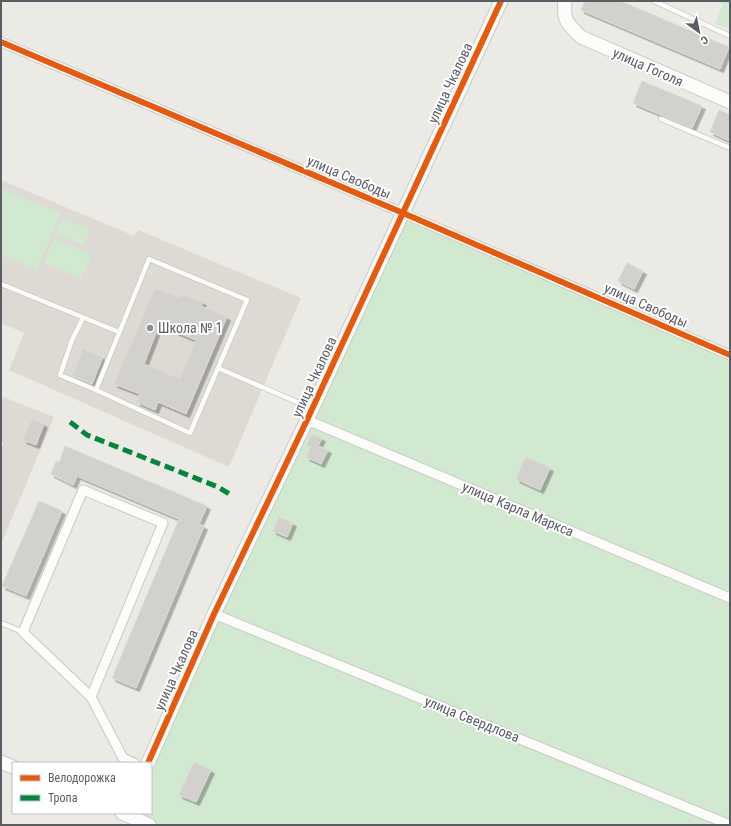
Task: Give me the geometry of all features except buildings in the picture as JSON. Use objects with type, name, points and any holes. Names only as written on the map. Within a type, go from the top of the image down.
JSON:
[{"type":"street","name":"улица Чкалова","points":[[148,762],[214,614],[310,414],[501,1]]},
{"type":"street","name":"улица Гоголя","points":[[565,1],[564,15],[570,26],[581,37],[730,102]]},
{"type":"street","name":"улица Свободы","points":[[1,42],[403,213],[730,355]]},
{"type":"street","name":"улица Карла Маркса","points":[[310,414],[730,598]]},
{"type":"street","points":[[91,697],[163,523],[83,490],[22,632],[91,697],[123,758],[132,762]]},
{"type":"street","name":"улица Свердлова","points":[[214,614],[730,825]]},
{"type":"street","points":[[1,762],[12,767]]},
{"type":"street","points":[[123,816],[149,825]]},
{"type":"lane","points":[[654,1],[730,36]]},
{"type":"lane","points":[[661,119],[730,148]]},
{"type":"lane","points":[[83,318],[72,340],[60,375],[190,433],[247,300],[150,259],[96,390]]},
{"type":"lane","points":[[1,284],[120,332]]},
{"type":"lane","points":[[218,368],[310,414]]},
{"type":"lane","points":[[1,623],[22,632]]},
{"type":"shaded area","name":"Школа № 1","points":[[1,180],[134,236],[138,230],[301,298],[229,467],[9,370],[24,333],[1,323]]},
{"type":"shaded area","points":[[1,396],[54,417],[1,544]]},
{"type":"green space","points":[[713,1],[730,1],[730,29],[715,24],[723,4]]},
{"type":"green space","points":[[1,189],[61,213],[37,270],[1,255]]},
{"type":"green space","points":[[403,213],[730,355],[730,825],[150,825],[128,814],[152,814],[151,762]]},
{"type":"green space","points":[[62,219],[90,229],[84,245],[56,234]]},
{"type":"green space","points":[[54,238],[92,255],[81,279],[44,263]]},
{"type":"marked path","points":[[70,422],[87,435],[218,487],[231,495]]},
{"type":"cycle path","points":[[148,762],[214,614],[307,420],[501,1]]},
{"type":"cycle path","points":[[1,42],[403,213],[730,355]]},
{"type":"place","name":"Школа № 1","points":[[150,328]]}]
